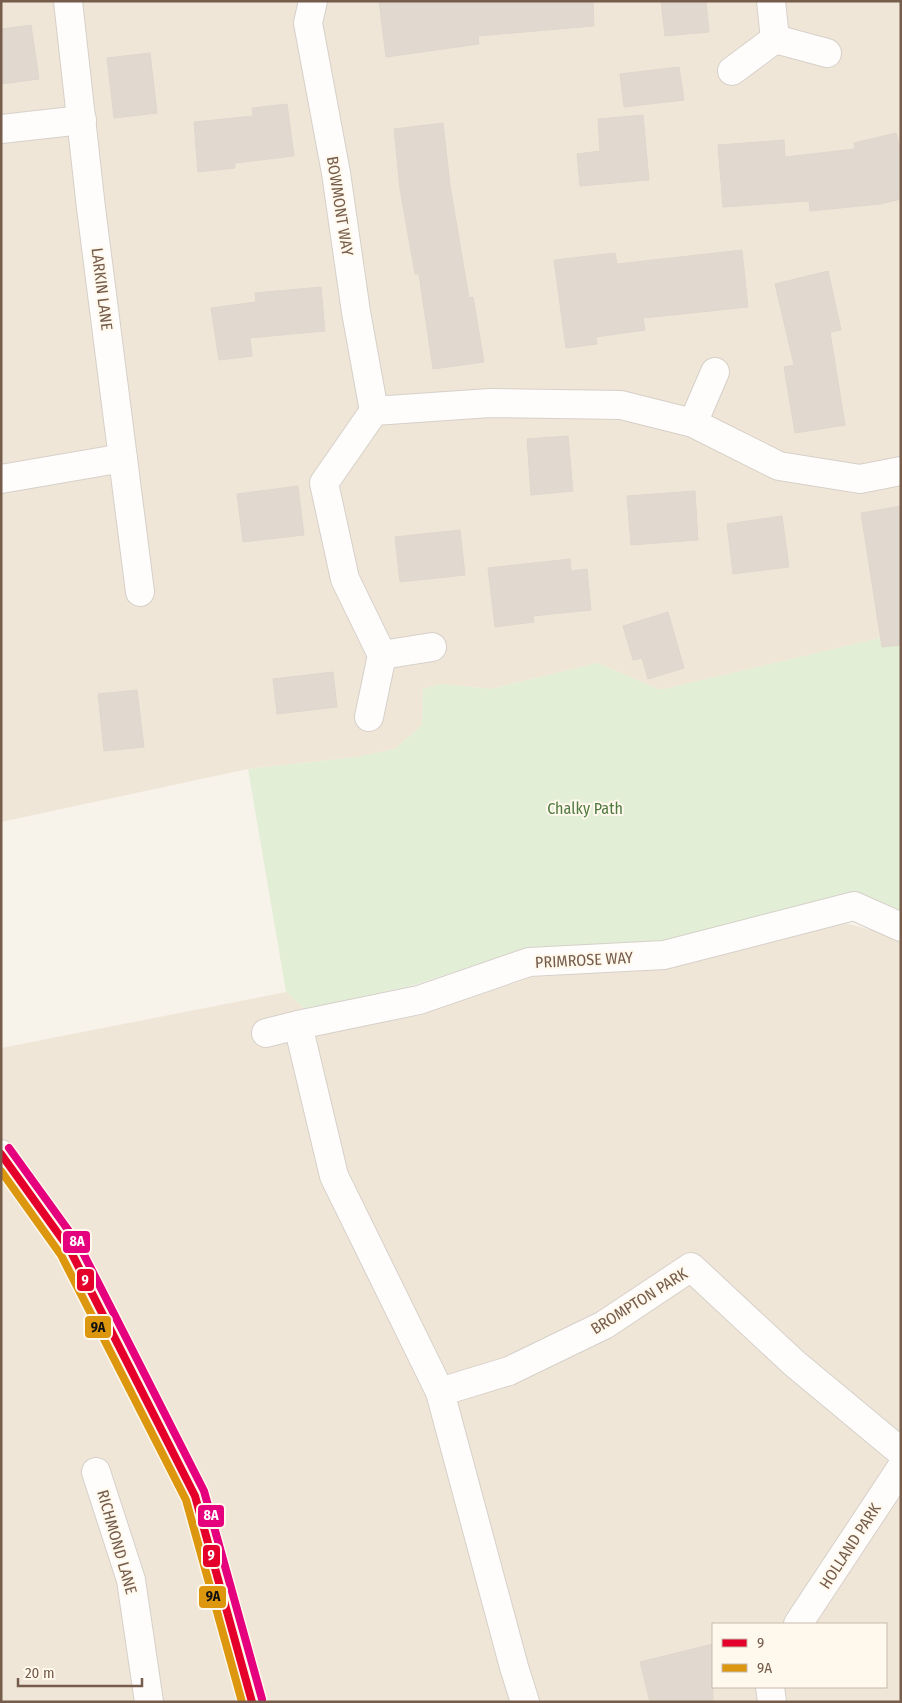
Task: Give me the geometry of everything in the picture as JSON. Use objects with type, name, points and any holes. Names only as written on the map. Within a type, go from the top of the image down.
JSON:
[{"type":"street","name":"LARKIN LANE","points":[[68,1],[140,592]]},
{"type":"street","name":"BOWMONT WAY","points":[[313,1],[308,23],[336,173],[356,312],[374,411]]},
{"type":"street","points":[[771,1],[775,39]]},
{"type":"street","points":[[775,39],[827,53]]},
{"type":"street","points":[[732,72],[775,39]]},
{"type":"street","points":[[1,129],[82,120]]},
{"type":"street","points":[[694,424],[715,372]]},
{"type":"street","points":[[369,717],[382,654],[346,579],[324,483],[374,411],[490,403],[620,405],[694,424],[779,466],[860,479],[901,471]]},
{"type":"street","points":[[1,479],[123,458]]},
{"type":"street","points":[[382,654],[432,648]]},
{"type":"street","name":"PRIMROSE WAY","points":[[266,1033],[298,1024],[419,1000],[529,962],[664,955],[854,906],[901,927]]},
{"type":"street","points":[[298,1024],[334,1176],[440,1392],[525,1702]]},
{"type":"street","points":[[1,1154],[70,1250],[195,1496],[252,1702]]},
{"type":"street","name":"BROMPTON PARK","points":[[440,1392],[509,1371],[604,1325],[691,1267],[794,1363],[901,1452]]},
{"type":"street","name":"HOLLAND PARK","points":[[799,1623],[901,1468]]},
{"type":"street","name":"RICHMOND LANE","points":[[96,1472],[131,1580],[149,1702]]},
{"type":"street","points":[[770,1688],[772,1702]]},
{"type":"shaded area","points":[[1,1],[901,1],[901,633],[660,690],[598,663],[491,689],[442,684],[423,689],[422,725],[395,749],[357,757],[248,769],[1,822]]},
{"type":"shaded area","points":[[842,922],[900,938],[901,1702],[1,1702],[1,1048],[286,992],[305,1009],[307,1035],[422,1015],[532,977],[661,968]]},
{"type":"green space","name":"Chalky Path","points":[[901,633],[901,919],[854,899],[663,943],[530,947],[411,986],[305,1009],[286,992],[248,769],[357,757],[395,749],[422,725],[423,689],[442,684],[491,689],[598,663],[660,690]]},
{"type":"building","points":[[379,1],[593,1],[594,26],[478,36],[479,44],[386,57]]},
{"type":"building","points":[[661,1],[706,1],[709,32],[665,36]]},
{"type":"building","points":[[31,25],[39,79],[1,84],[1,29]]},
{"type":"building","points":[[150,53],[157,113],[114,118],[107,58]]},
{"type":"building","points":[[679,67],[684,100],[624,107],[620,74]]},
{"type":"building","points":[[287,104],[294,156],[235,163],[235,168],[198,172],[194,122],[253,116],[252,108]]},
{"type":"building","points":[[643,115],[649,180],[580,186],[577,154],[600,151],[598,119]]},
{"type":"building","points":[[443,123],[450,185],[469,298],[473,297],[484,362],[433,369],[419,274],[415,274],[400,189],[394,129]]},
{"type":"building","points":[[896,133],[901,154],[901,199],[880,204],[810,211],[809,201],[723,207],[718,145],[784,140],[785,157],[855,149],[854,143]]},
{"type":"building","points":[[742,250],[748,307],[643,318],[645,330],[596,337],[597,344],[566,348],[554,260],[615,253],[617,264]]},
{"type":"building","points":[[828,271],[841,330],[830,332],[845,425],[795,433],[784,367],[794,365],[775,284]]},
{"type":"building","points":[[321,287],[325,331],[250,338],[252,356],[219,360],[211,308],[256,302],[255,293]]},
{"type":"building","points":[[568,436],[573,491],[531,495],[527,439]]},
{"type":"building","points":[[298,486],[304,535],[243,542],[237,494]]},
{"type":"building","points":[[695,491],[698,540],[631,545],[627,496]]},
{"type":"building","points":[[901,506],[901,645],[882,647],[861,513]]},
{"type":"building","points":[[782,516],[789,567],[733,574],[727,524]]},
{"type":"building","points":[[460,530],[465,575],[400,582],[395,537]]},
{"type":"building","points":[[570,559],[571,571],[587,569],[591,610],[533,616],[534,622],[495,627],[488,568]]},
{"type":"building","points":[[668,612],[684,668],[648,679],[642,658],[633,660],[623,626]]},
{"type":"building","points":[[333,672],[337,707],[277,714],[273,679]]},
{"type":"building","points":[[137,690],[144,747],[104,751],[98,694]]},
{"type":"building","points":[[712,1644],[713,1702],[650,1702],[640,1662]]},
{"type":"transit line","name":"8A","points":[[9,1148],[79,1245],[204,1491],[262,1699]]},
{"type":"transit line","name":"9","points":[[1,1154],[70,1250],[195,1496],[252,1702]]},
{"type":"transit line","name":"9A","points":[[1,1171],[61,1255],[186,1500],[242,1702]]}]
